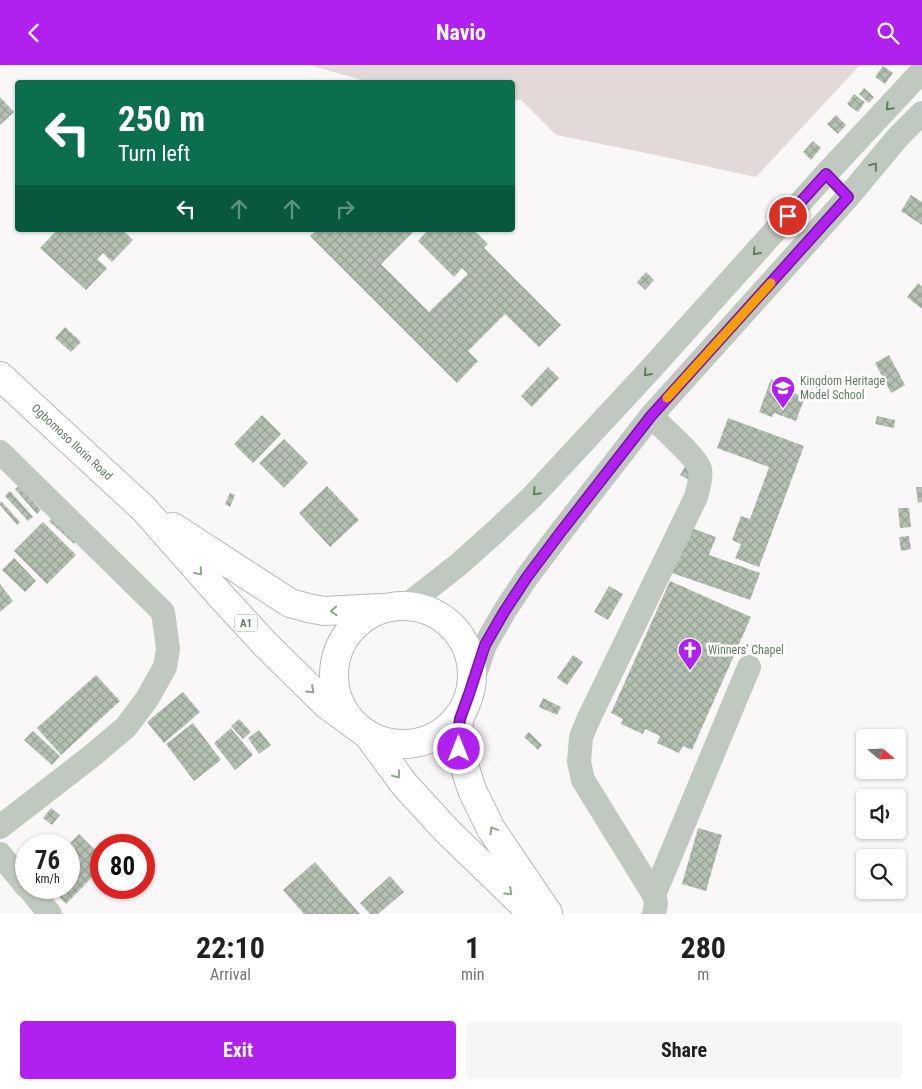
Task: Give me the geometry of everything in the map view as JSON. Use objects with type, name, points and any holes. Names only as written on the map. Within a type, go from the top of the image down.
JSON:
[{"type":"highway","name":"Ogbomoso Ilorin Road","points":[[0,376],[144,509]]},
{"type":"highway","name":"A1","points":[[144,509],[290,603],[324,611],[395,606]]},
{"type":"highway","name":"A1","points":[[144,509],[266,645],[327,705],[363,731],[410,791],[454,837],[534,914]]},
{"type":"highway","points":[[469,694],[456,719],[442,732],[424,741],[405,744],[386,742],[363,731],[342,708],[334,684],[335,660],[344,637],[361,619],[395,606],[430,610],[449,622],[464,640],[471,662],[469,694],[460,719],[458,734],[459,749],[472,790],[491,829],[549,914]]},
{"type":"street","points":[[395,606],[458,565],[533,496],[922,71]]},
{"type":"street","points":[[469,694],[485,645],[504,612],[560,533],[651,416],[848,197],[898,137],[922,113]]},
{"type":"street","points":[[826,174],[848,197]]},
{"type":"street","points":[[651,416],[694,459],[699,468],[700,479],[696,497],[589,718],[581,737],[579,762],[583,781],[654,904]]},
{"type":"street","points":[[0,453],[163,612],[168,649],[165,667],[147,699],[126,727],[0,827]]},
{"type":"street","points":[[654,904],[749,667]]},
{"type":"street","points":[[0,854],[15,872]]},
{"type":"street","points":[[37,899],[50,914]]},
{"type":"shaded area","points":[[309,65],[860,65],[756,177],[556,135],[521,100],[515,100],[515,80],[362,80]]},
{"type":"building","points":[[883,66],[893,73],[885,84],[875,77]]},
{"type":"building","points":[[864,88],[874,97],[869,103],[859,94]]},
{"type":"building","points":[[854,94],[865,102],[858,112],[847,104]]},
{"type":"building","points":[[0,97],[14,112],[0,125]]},
{"type":"building","points":[[836,115],[846,125],[838,134],[827,124]]},
{"type":"building","points":[[813,141],[821,148],[811,160],[803,152]]},
{"type":"building","points":[[911,195],[922,202],[922,225],[901,211]]},
{"type":"building","points":[[55,232],[125,232],[133,240],[112,262],[103,253],[97,259],[107,268],[86,290],[40,248]]},
{"type":"building","points":[[315,232],[413,232],[381,264],[429,312],[468,274],[462,268],[454,277],[418,241],[426,232],[476,232],[488,244],[484,248],[561,325],[539,347],[505,314],[468,351],[478,361],[457,383],[310,236]]},
{"type":"building","points":[[646,272],[654,280],[645,290],[637,282]]},
{"type":"building","points":[[918,283],[922,287],[922,309],[907,297]]},
{"type":"building","points":[[65,327],[81,342],[71,352],[55,338]]},
{"type":"building","points":[[889,355],[905,385],[891,393],[875,363]]},
{"type":"building","points":[[548,367],[559,378],[532,407],[521,396]]},
{"type":"building","points":[[771,379],[784,384],[782,389],[805,397],[796,421],[774,413],[772,417],[759,412]]},
{"type":"building","points":[[262,415],[281,434],[253,463],[234,444]]},
{"type":"building","points":[[877,416],[895,420],[894,428],[875,424]]},
{"type":"building","points":[[728,418],[804,446],[759,567],[735,558],[741,544],[732,540],[741,516],[750,519],[769,467],[717,448]]},
{"type":"building","points":[[284,439],[308,463],[284,488],[259,463]]},
{"type":"building","points":[[687,463],[691,481],[680,475]]},
{"type":"building","points":[[19,486],[41,510],[37,514],[15,489]]},
{"type":"building","points":[[327,486],[359,520],[330,547],[299,513]]},
{"type":"building","points":[[916,487],[922,487],[922,502],[918,503]]},
{"type":"building","points":[[10,491],[33,517],[28,521],[5,496]]},
{"type":"building","points":[[230,493],[235,495],[230,507],[225,504]]},
{"type":"building","points":[[1,501],[20,522],[17,525],[0,505]]},
{"type":"building","points":[[898,508],[909,508],[911,527],[900,528]]},
{"type":"building","points":[[54,516],[79,538],[74,544],[49,521]]},
{"type":"building","points":[[43,522],[76,555],[47,584],[14,551]]},
{"type":"building","points":[[689,527],[716,537],[709,555],[760,573],[750,600],[672,573]]},
{"type":"building","points":[[909,536],[911,549],[901,551],[899,537]]},
{"type":"building","points":[[14,558],[36,581],[25,592],[2,570]]},
{"type":"building","points":[[670,581],[751,617],[692,750],[683,746],[679,753],[657,743],[660,736],[645,729],[643,734],[621,724],[623,719],[611,713]]},
{"type":"building","points":[[0,584],[13,601],[0,612]]},
{"type":"building","points":[[609,586],[623,594],[608,620],[594,612]]},
{"type":"building","points":[[573,655],[583,662],[567,685],[557,678]]},
{"type":"building","points":[[96,675],[120,701],[61,755],[37,728]]},
{"type":"building","points":[[183,692],[200,712],[164,743],[147,722]]},
{"type":"building","points":[[543,698],[561,707],[557,715],[539,707]]},
{"type":"building","points":[[239,719],[251,732],[243,739],[231,726]]},
{"type":"building","points":[[193,723],[221,760],[194,781],[166,744]]},
{"type":"building","points":[[231,728],[253,755],[235,770],[214,743]]},
{"type":"building","points":[[259,730],[271,745],[259,754],[248,738]]},
{"type":"building","points":[[33,731],[60,756],[52,765],[24,740]]},
{"type":"building","points":[[529,732],[542,745],[538,750],[524,737]]},
{"type":"building","points":[[51,808],[60,815],[52,825],[43,818]]},
{"type":"building","points":[[698,828],[722,835],[706,891],[682,884]]},
{"type":"building","points":[[80,835],[90,845],[90,879],[80,890]]},
{"type":"building","points":[[315,862],[360,914],[304,914],[283,890]]},
{"type":"building","points":[[390,876],[404,892],[378,914],[370,914],[360,903]]},
{"type":"building","points":[[61,899],[71,899],[66,904]]},
{"type":"slow traffic","points":[[667,398],[771,283]]},
{"type":"place","name":"Kingdom Heritage Model School","points":[[783,409]]},
{"type":"place","name":"Winners' Chapel","points":[[690,671]]},
{"type":"route","points":[[459,749],[460,719],[485,645],[527,577],[651,416],[848,197],[826,174],[788,216]]}]
